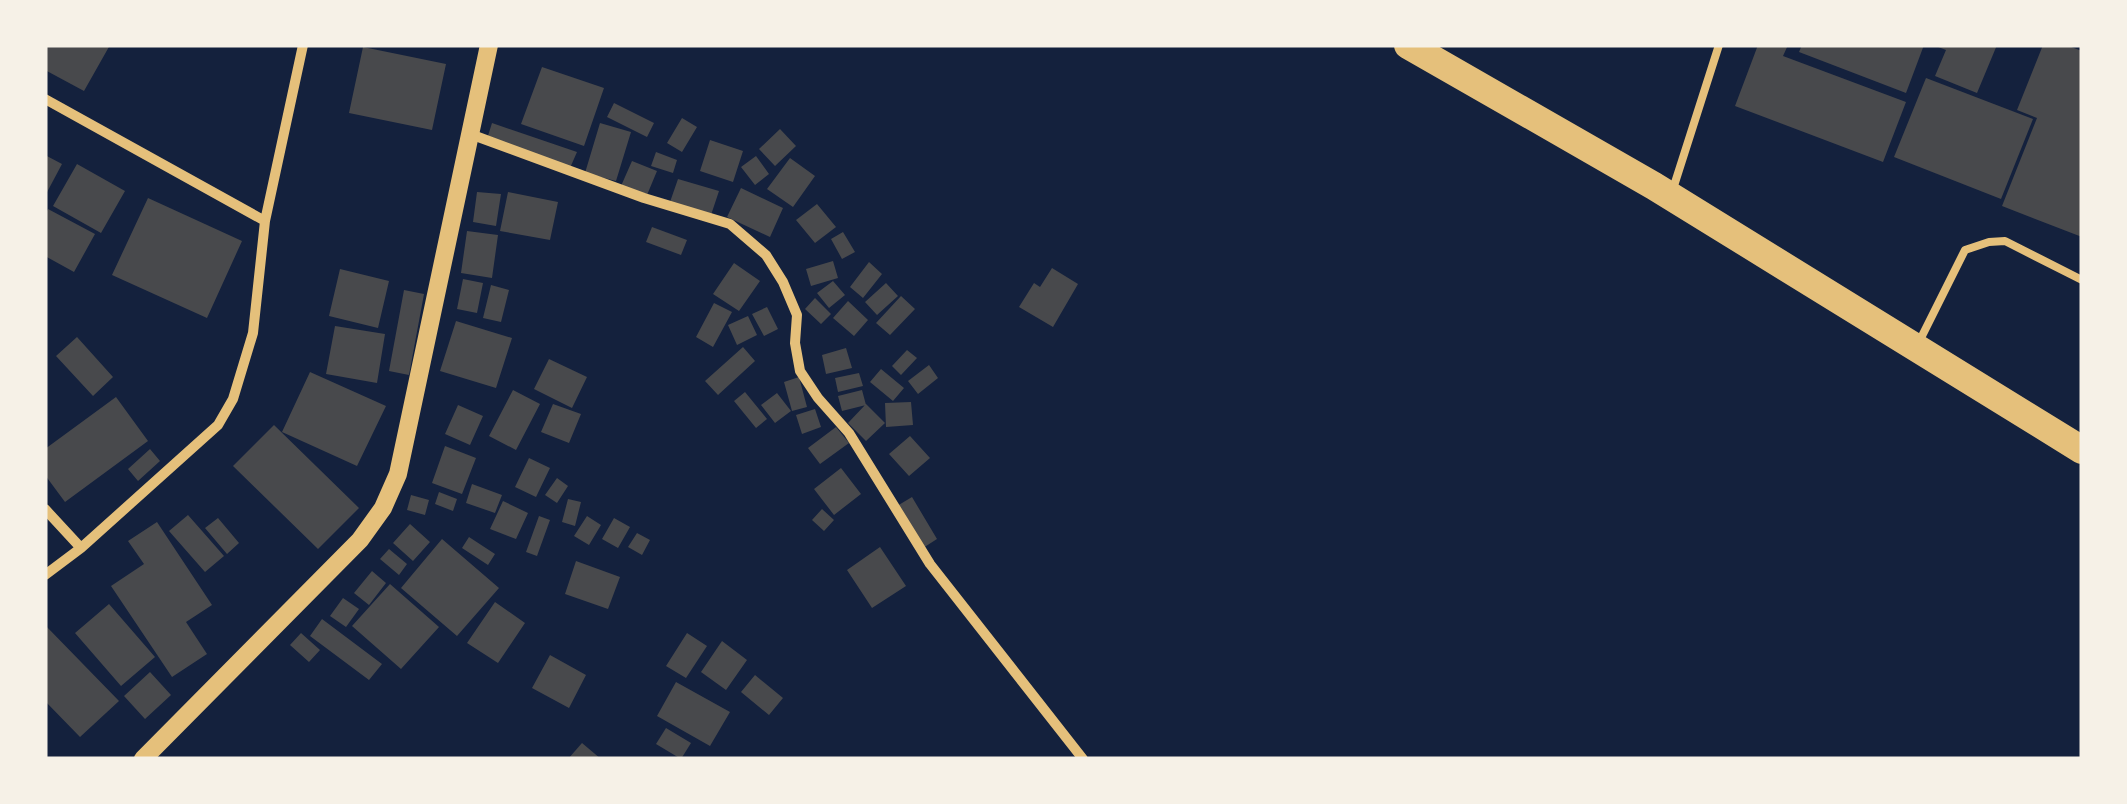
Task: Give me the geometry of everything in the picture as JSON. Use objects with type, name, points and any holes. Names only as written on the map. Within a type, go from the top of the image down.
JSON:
[{"type":"highway","points":[[1408,45],[1671,196],[2082,450]]},
{"type":"street","points":[[45,574],[81,548],[218,425],[233,400],[253,333],[265,221],[303,45]]},
{"type":"street","points":[[143,759],[360,540],[383,508],[398,474],[489,45]]},
{"type":"street","points":[[45,99],[265,221]]},
{"type":"street","points":[[470,134],[644,198],[730,224],[766,256],[797,315],[800,371],[849,434],[930,564],[1084,759]]},
{"type":"street","points":[[45,509],[81,548]]},
{"type":"lane","points":[[1671,196],[1719,45]]},
{"type":"lane","points":[[1916,348],[1966,250],[2005,241],[2082,280]]},
{"type":"building","points":[[45,45],[110,45],[84,91],[45,70]]},
{"type":"building","points":[[1758,45],[1788,45],[1783,56],[1906,102],[1883,162],[1735,106]]},
{"type":"building","points":[[1802,45],[1924,45],[1906,93],[1799,52]]},
{"type":"building","points":[[1933,45],[1997,45],[1977,93],[1935,76],[1946,50]]},
{"type":"building","points":[[2043,45],[2066,45],[2082,51],[2082,237],[2002,206],[2037,118],[2017,110]]},
{"type":"building","points":[[363,47],[446,64],[432,130],[349,113]]},
{"type":"building","points":[[542,67],[604,88],[584,146],[521,124]]},
{"type":"building","points":[[1926,78],[2033,119],[2001,199],[1894,157]]},
{"type":"building","points":[[614,103],[654,123],[647,137],[607,117]]},
{"type":"building","points":[[682,118],[697,127],[682,152],[667,143]]},
{"type":"building","points":[[492,123],[577,152],[570,168],[487,139]]},
{"type":"building","points":[[600,123],[631,132],[616,181],[585,173]]},
{"type":"building","points":[[780,129],[796,146],[775,166],[759,149]]},
{"type":"building","points":[[710,140],[743,151],[733,182],[700,171]]},
{"type":"building","points":[[656,152],[677,160],[673,173],[651,166]]},
{"type":"building","points":[[45,155],[62,164],[45,196]]},
{"type":"building","points":[[756,156],[769,174],[755,185],[741,167]]},
{"type":"building","points":[[790,158],[815,176],[793,207],[767,189]]},
{"type":"building","points":[[632,161],[657,171],[647,195],[621,186]]},
{"type":"building","points":[[77,164],[125,191],[101,233],[53,206]]},
{"type":"building","points":[[678,179],[719,191],[711,215],[670,202]]},
{"type":"building","points":[[741,188],[783,208],[770,237],[727,217]]},
{"type":"building","points":[[477,192],[501,194],[496,226],[473,222]]},
{"type":"building","points":[[508,192],[558,202],[550,240],[500,231]]},
{"type":"building","points":[[148,198],[242,241],[207,318],[112,275]]},
{"type":"building","points":[[817,204],[836,227],[815,243],[796,220]]},
{"type":"building","points":[[48,209],[95,234],[74,272],[45,256]]},
{"type":"building","points":[[652,227],[687,240],[681,255],[646,242]]},
{"type":"building","points":[[467,231],[498,235],[492,278],[461,273]]},
{"type":"building","points":[[843,232],[855,252],[842,259],[831,239]]},
{"type":"building","points":[[833,261],[838,278],[811,286],[806,269]]},
{"type":"building","points":[[869,262],[882,274],[863,298],[850,287]]},
{"type":"building","points":[[734,263],[760,281],[739,311],[713,294]]},
{"type":"building","points":[[1052,268],[1078,284],[1053,327],[1019,307],[1034,283],[1040,287]]},
{"type":"building","points":[[340,269],[389,281],[378,328],[329,316]]},
{"type":"building","points":[[463,279],[483,283],[477,313],[457,309]]},
{"type":"building","points":[[833,281],[845,295],[829,308],[817,293]]},
{"type":"building","points":[[886,283],[898,296],[877,315],[865,302]]},
{"type":"building","points":[[491,285],[509,290],[501,322],[483,318]]},
{"type":"building","points":[[404,290],[424,294],[409,375],[389,371]]},
{"type":"building","points":[[901,296],[915,309],[890,335],[876,323]]},
{"type":"building","points":[[815,298],[831,314],[821,324],[805,309]]},
{"type":"building","points":[[848,301],[868,320],[854,336],[833,318]]},
{"type":"building","points":[[714,303],[732,312],[713,347],[696,337]]},
{"type":"building","points":[[767,307],[778,329],[764,336],[752,314]]},
{"type":"building","points":[[748,316],[757,335],[737,345],[728,325]]},
{"type":"building","points":[[456,321],[512,338],[496,388],[440,371]]},
{"type":"building","points":[[335,326],[385,334],[377,383],[326,374]]},
{"type":"building","points":[[77,337],[113,377],[93,396],[56,356]]},
{"type":"building","points":[[743,347],[755,361],[718,395],[705,381]]},
{"type":"building","points":[[846,348],[852,368],[826,374],[822,355]]},
{"type":"building","points":[[907,350],[917,358],[901,375],[892,366]]},
{"type":"building","points":[[549,359],[587,377],[572,408],[534,389]]},
{"type":"building","points":[[929,365],[938,378],[918,394],[908,381]]},
{"type":"building","points":[[881,369],[904,388],[893,401],[870,382]]},
{"type":"building","points":[[310,372],[386,406],[357,466],[282,432]]},
{"type":"building","points":[[859,373],[863,386],[838,392],[835,378]]},
{"type":"building","points":[[799,377],[807,407],[792,411],[784,382]]},
{"type":"building","points":[[513,390],[540,404],[516,450],[489,436]]},
{"type":"building","points":[[862,390],[866,405],[842,411],[838,396]]},
{"type":"building","points":[[745,392],[767,419],[756,428],[734,401]]},
{"type":"building","points":[[777,393],[791,411],[775,423],[761,405]]},
{"type":"building","points":[[116,397],[148,441],[65,502],[45,475],[45,449]]},
{"type":"building","points":[[911,402],[913,425],[886,427],[885,403]]},
{"type":"building","points":[[553,404],[581,414],[569,443],[541,432]]},
{"type":"building","points":[[866,404],[885,423],[866,441],[848,423]]},
{"type":"building","points":[[458,405],[483,416],[470,445],[445,434]]},
{"type":"building","points":[[815,409],[821,427],[802,434],[796,415]]},
{"type":"building","points":[[274,425],[359,508],[318,549],[233,466]]},
{"type":"building","points":[[836,427],[849,443],[820,464],[808,448]]},
{"type":"building","points":[[910,436],[930,458],[909,476],[889,454]]},
{"type":"building","points":[[445,446],[476,458],[462,494],[432,483]]},
{"type":"building","points":[[150,449],[160,461],[138,481],[128,469]]},
{"type":"building","points":[[529,458],[550,468],[536,497],[515,487]]},
{"type":"building","points":[[841,468],[861,494],[834,515],[814,489]]},
{"type":"building","points":[[557,478],[568,486],[557,503],[545,495]]},
{"type":"building","points":[[472,484],[502,495],[495,513],[466,503]]},
{"type":"building","points":[[439,492],[457,499],[453,511],[435,504]]},
{"type":"building","points":[[411,495],[429,500],[425,515],[407,510]]},
{"type":"building","points":[[912,497],[937,539],[923,548],[897,506]]},
{"type":"building","points":[[568,499],[581,502],[575,526],[562,522]]},
{"type":"building","points":[[503,501],[528,513],[516,539],[490,529]]},
{"type":"building","points":[[822,509],[834,520],[824,531],[812,520]]},
{"type":"building","points":[[188,515],[224,556],[205,572],[169,531]]},
{"type":"building","points":[[539,516],[550,520],[537,556],[526,552]]},
{"type":"building","points":[[587,516],[601,525],[589,545],[574,536]]},
{"type":"building","points":[[218,518],[239,543],[227,554],[205,528]]},
{"type":"building","points":[[614,518],[630,527],[618,548],[602,539]]},
{"type":"building","points":[[157,522],[212,605],[186,622],[207,654],[172,677],[111,586],[144,564],[128,541]]},
{"type":"building","points":[[410,524],[430,542],[413,561],[393,543]]},
{"type":"building","points":[[637,533],[650,540],[642,555],[628,547]]},
{"type":"building","points":[[469,537],[495,554],[488,565],[462,548]]},
{"type":"building","points":[[442,539],[499,588],[457,636],[401,588]]},
{"type":"building","points":[[880,547],[906,586],[872,608],[847,570]]},
{"type":"building","points":[[389,549],[407,564],[399,575],[380,559]]},
{"type":"building","points":[[576,561],[620,577],[608,609],[565,594]]},
{"type":"building","points":[[372,571],[386,583],[369,605],[354,593]]},
{"type":"building","points":[[390,584],[439,627],[401,669],[352,626]]},
{"type":"building","points":[[343,598],[359,609],[346,627],[330,616]]},
{"type":"building","points":[[495,602],[525,623],[498,663],[467,643]]},
{"type":"building","points":[[109,604],[155,657],[121,686],[75,633]]},
{"type":"building","points":[[322,619],[382,664],[369,680],[310,636]]},
{"type":"building","points":[[45,625],[119,701],[80,737],[45,701]]},
{"type":"building","points":[[301,633],[320,650],[309,662],[290,645]]},
{"type":"building","points":[[687,633],[707,646],[686,678],[666,666]]},
{"type":"building","points":[[722,641],[747,660],[726,690],[701,672]]},
{"type":"building","points":[[550,655],[586,675],[569,708],[532,688]]},
{"type":"building","points":[[150,672],[171,695],[145,719],[124,696]]},
{"type":"building","points":[[755,675],[783,698],[769,715],[741,692]]},
{"type":"building","points":[[676,682],[730,712],[710,746],[657,716]]},
{"type":"building","points":[[666,728],[691,743],[681,759],[656,744]]},
{"type":"building","points":[[582,743],[601,759],[568,759]]}]
